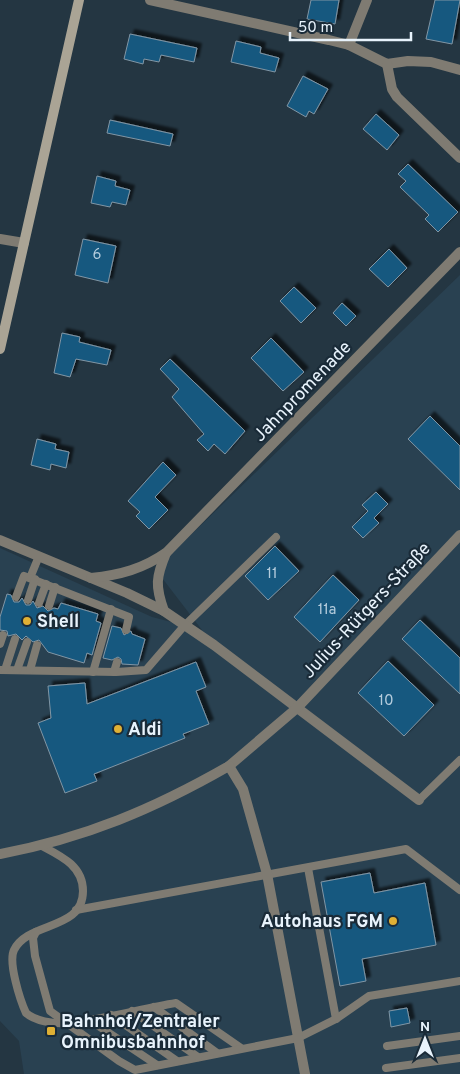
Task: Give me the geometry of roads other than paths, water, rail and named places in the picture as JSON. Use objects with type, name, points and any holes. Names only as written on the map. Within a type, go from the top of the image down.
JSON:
[{"type":"main road","points":[[0,349],[79,0]]},
{"type":"street","points":[[150,0],[349,45],[387,64],[408,61],[431,62],[460,70]]},
{"type":"street","points":[[349,45],[367,0]]},
{"type":"street","points":[[387,64],[392,89],[397,97],[460,158]]},
{"type":"street","points":[[0,239],[24,243]]},
{"type":"street","name":"Jahnpromenade","points":[[91,578],[121,575],[149,565],[167,552],[460,252]]},
{"type":"street","name":"Julius-Rütgers-Straße","points":[[0,854],[42,846],[114,823],[164,802],[229,766],[297,708],[460,534]]},
{"type":"street","points":[[0,540],[164,611],[214,645],[418,800]]},
{"type":"street","name":"Jahnpromenade","points":[[164,611],[157,592],[158,573],[167,552]]},
{"type":"street","points":[[229,766],[243,789],[267,874],[305,1074]]},
{"type":"lane","points":[[15,638],[2,670],[114,672],[146,670],[184,626],[276,538]]},
{"type":"lane","points":[[28,600],[38,556]]},
{"type":"lane","points":[[16,596],[24,576],[129,617],[126,630]]},
{"type":"lane","points":[[39,603],[46,584]]},
{"type":"lane","points":[[50,606],[55,587]]},
{"type":"lane","points":[[92,672],[111,609]]},
{"type":"lane","points":[[0,644],[3,635]]},
{"type":"lane","points":[[17,670],[27,642]]},
{"type":"lane","points":[[30,670],[37,645]]},
{"type":"lane","points":[[114,672],[116,662]]},
{"type":"lane","points":[[418,800],[460,760]]},
{"type":"lane","points":[[42,846],[64,858],[78,870],[83,881],[83,896],[76,910],[67,919],[25,937],[13,952],[12,962],[23,1007],[31,1017],[65,1023],[176,1002],[241,1048]]},
{"type":"lane","points":[[76,910],[406,849],[460,890]]},
{"type":"lane","points":[[308,868],[336,1019]]},
{"type":"lane","points":[[36,932],[33,947],[50,1011],[119,1061],[135,1070],[298,1038],[336,1019],[369,996],[460,981]]},
{"type":"lane","points":[[154,1007],[217,1053]]},
{"type":"lane","points":[[132,1011],[198,1057]]},
{"type":"lane","points":[[111,1015],[177,1061]]},
{"type":"lane","points":[[88,1019],[157,1065]]},
{"type":"lane","points":[[387,1046],[460,1036]]},
{"type":"lane","points":[[386,1068],[460,1058]]},
{"type":"place","name":"Shell","points":[[27,621]]},
{"type":"place","name":"Aldi","points":[[118,729]]},
{"type":"place","name":"Autohaus FGM","points":[[393,921]]},
{"type":"place","name":"Bahnhof/Zentraler Omnibusbahnhof","points":[[51,1031]]}]
